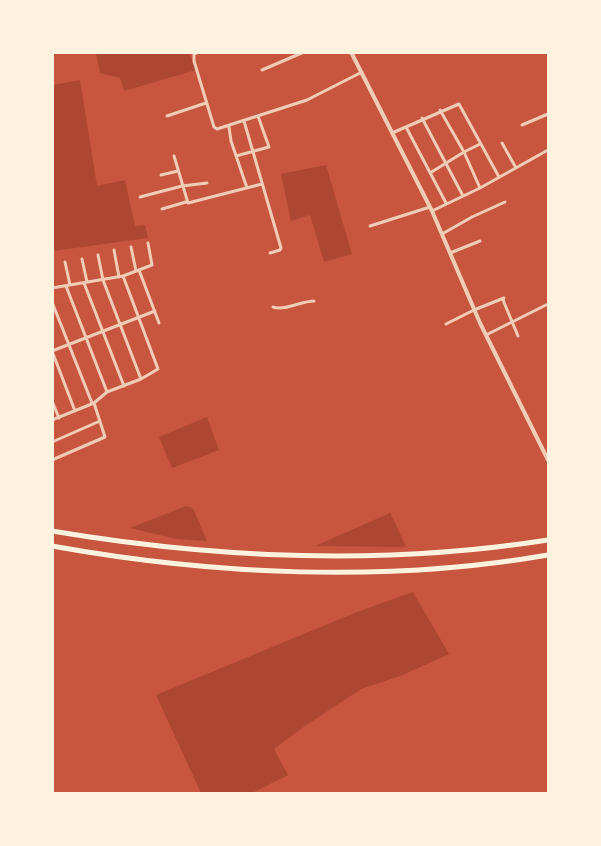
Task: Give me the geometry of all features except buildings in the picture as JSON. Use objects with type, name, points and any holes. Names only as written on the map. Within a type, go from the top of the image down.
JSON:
[{"type":"highway","points":[[52,531],[189,550],[278,556],[416,554],[472,550],[549,540]]},
{"type":"highway","points":[[52,546],[108,556],[274,571],[342,572],[418,569],[549,555]]},
{"type":"street","points":[[199,52],[194,54],[194,61],[214,128],[217,129],[307,100],[362,72]]},
{"type":"street","points":[[262,70],[304,52]]},
{"type":"street","points":[[351,52],[431,209],[474,310],[549,460]]},
{"type":"street","points":[[462,52],[469,52]]},
{"type":"street","points":[[167,116],[206,103]]},
{"type":"street","points":[[392,133],[440,110],[459,104],[500,177]]},
{"type":"street","points":[[440,110],[464,152],[480,188]]},
{"type":"street","points":[[522,125],[549,114]]},
{"type":"street","points":[[236,156],[269,147],[258,116]]},
{"type":"street","points":[[422,118],[463,196]]},
{"type":"street","points":[[244,121],[281,248],[270,253]]},
{"type":"street","points":[[229,126],[231,141],[247,188]]},
{"type":"street","points":[[406,127],[446,203]]},
{"type":"street","points":[[502,142],[516,168]]},
{"type":"street","points":[[430,174],[480,144]]},
{"type":"street","points":[[370,226],[431,209],[463,196],[549,150]]},
{"type":"street","points":[[174,156],[186,202]]},
{"type":"street","points":[[161,175],[178,171]]},
{"type":"street","points":[[140,197],[182,186],[207,183]]},
{"type":"street","points":[[162,209],[262,184]]},
{"type":"street","points":[[442,234],[505,202]]},
{"type":"street","points":[[450,253],[480,241]]},
{"type":"street","points":[[53,287],[121,277],[152,265],[148,243]]},
{"type":"street","points":[[131,247],[137,271],[159,323]]},
{"type":"street","points":[[52,420],[93,403],[108,392],[141,379],[158,369],[121,277],[114,250]]},
{"type":"street","points":[[98,255],[103,280],[141,379]]},
{"type":"street","points":[[82,259],[85,283],[124,386]]},
{"type":"street","points":[[64,262],[68,286],[108,392]]},
{"type":"street","points":[[446,324],[504,298],[511,323],[518,336]]},
{"type":"street","points":[[273,307],[278,309],[314,301]]},
{"type":"street","points":[[52,302],[105,436],[52,460]]},
{"type":"street","points":[[486,335],[549,304]]},
{"type":"street","points":[[75,411],[52,351],[155,311]]},
{"type":"street","points":[[52,401],[59,417]]},
{"type":"street","points":[[52,442],[100,421]]},
{"type":"shaded area","points":[[96,53],[189,53],[196,70],[124,91],[120,78],[100,73]]},
{"type":"shaded area","points":[[80,80],[97,186],[125,180],[135,226],[145,225],[148,238],[53,251],[53,85]]},
{"type":"shaded area","points":[[326,165],[352,254],[324,262],[310,215],[291,221],[281,174]]},
{"type":"shaded area","points":[[207,417],[219,450],[172,468],[159,437]]},
{"type":"shaded area","points":[[186,506],[193,508],[207,541],[176,539],[130,528]]},
{"type":"shaded area","points":[[390,513],[406,547],[315,546]]},
{"type":"shaded area","points":[[413,592],[449,654],[403,675],[361,689],[274,749],[288,775],[252,793],[201,793],[156,695],[357,612]]}]
